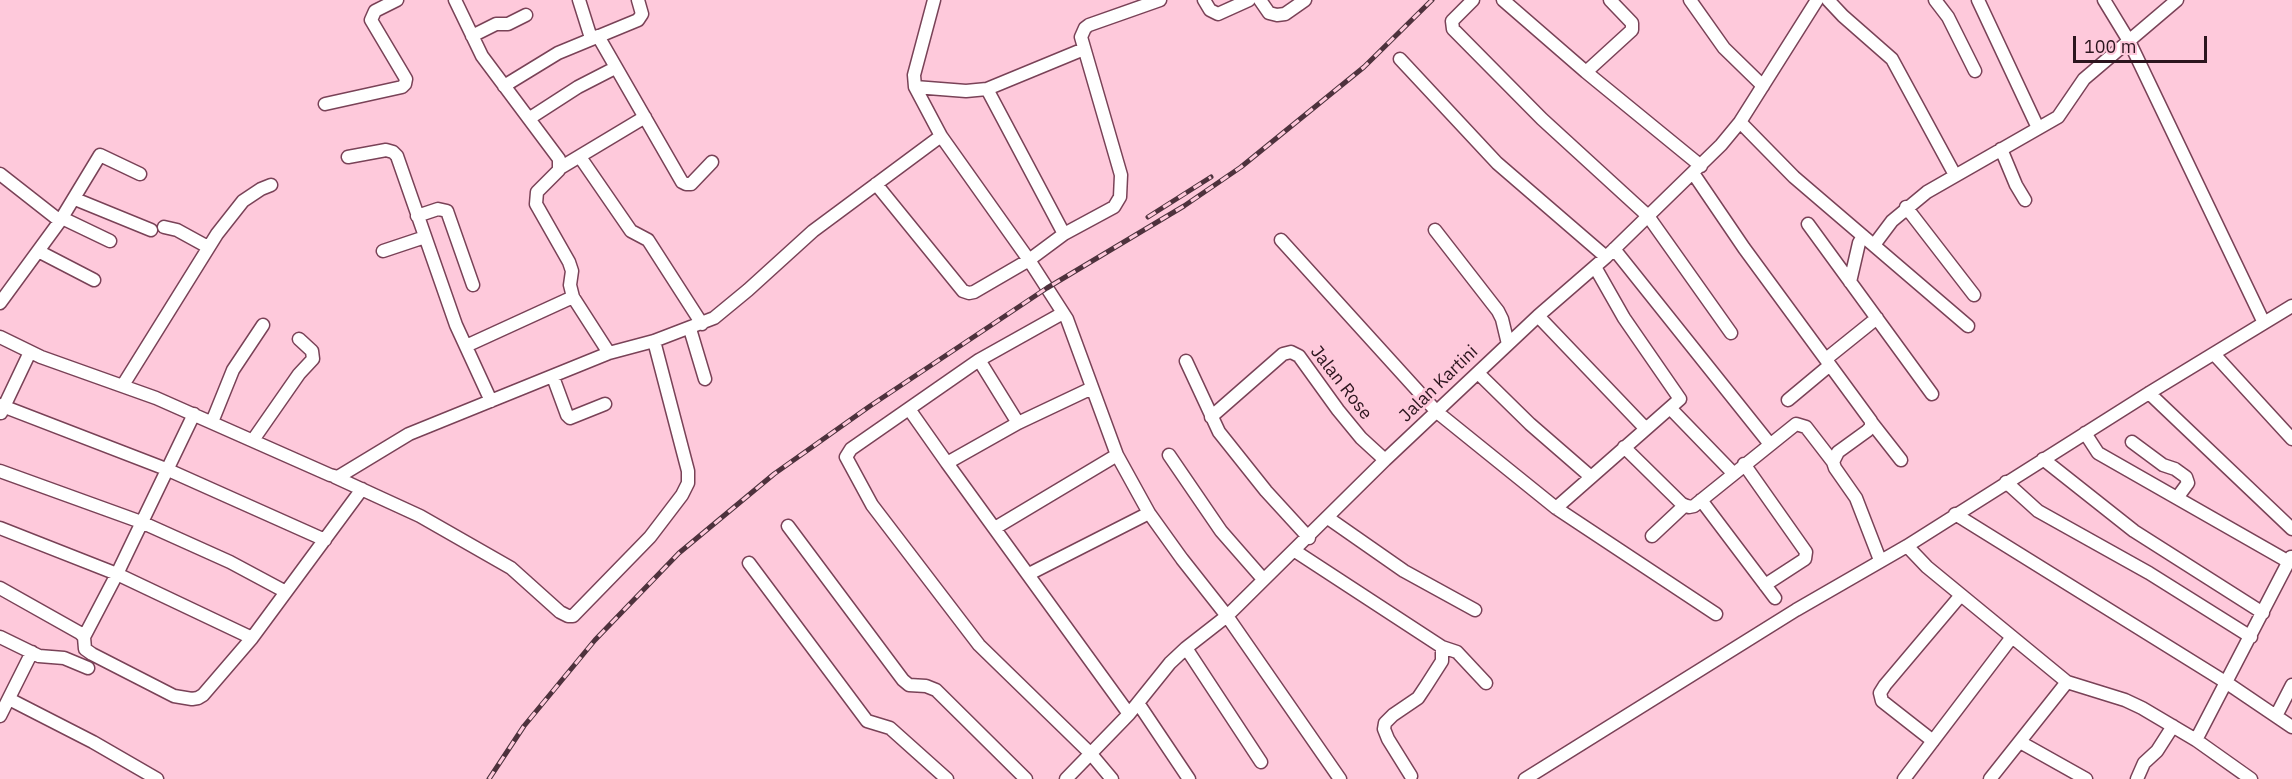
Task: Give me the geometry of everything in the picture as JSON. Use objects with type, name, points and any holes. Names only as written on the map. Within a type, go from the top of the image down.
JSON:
[{"type":"street","points":[[325,104],[402,87],[405,84],[405,79],[371,20],[375,12],[397,0]]},
{"type":"street","points":[[579,0],[595,37],[684,183],[691,184],[712,162]]},
{"type":"street","points":[[504,86],[550,57],[640,18],[642,10],[638,0]]},
{"type":"street","points":[[934,0],[914,75],[915,87],[941,136],[1029,260],[1063,313],[1071,328],[1117,455],[1149,513],[1182,560],[1227,616],[1340,779]]},
{"type":"street","points":[[876,184],[963,291],[974,292],[1029,260],[1065,234],[1114,207],[1122,188],[1121,175],[1081,37],[1089,25],[1160,0]]},
{"type":"street","points":[[1204,0],[1210,10],[1218,14],[1249,0]]},
{"type":"street","points":[[1260,0],[1269,13],[1281,15],[1305,0]]},
{"type":"street","points":[[1473,0],[1452,21],[1453,30],[1542,118],[1648,216],[1731,333]]},
{"type":"street","points":[[1503,0],[1697,170],[1744,248],[1901,460]]},
{"type":"street","points":[[1586,72],[1632,30],[1632,23],[1610,0]]},
{"type":"street","points":[[1690,0],[1724,48],[1763,86]]},
{"type":"street","name":"Jalan Kartini","points":[[1066,779],[1129,714],[1170,663],[1227,616],[1263,579],[1309,538],[1385,460],[1697,170],[1740,122],[1816,0]]},
{"type":"street","points":[[1828,0],[1892,59],[1955,175]]},
{"type":"street","points":[[1978,0],[2038,129]]},
{"type":"street","points":[[2104,0],[2129,41],[2264,323]]},
{"type":"street","points":[[1874,245],[1906,207],[1955,175],[2058,117],[2084,79],[2177,0]]},
{"type":"street","points":[[1939,1],[1975,70]]},
{"type":"street","points":[[460,2],[471,36],[482,56],[559,159],[560,168]]},
{"type":"street","points":[[471,36],[496,24],[508,24],[526,15]]},
{"type":"street","points":[[915,87],[966,91],[987,88],[1084,50]]},
{"type":"street","points":[[1400,59],[1497,163],[1610,253],[1769,443]]},
{"type":"street","points":[[530,118],[578,87],[615,68]]},
{"type":"street","points":[[987,88],[1065,234]]},
{"type":"street","points":[[609,352],[573,297],[570,285],[572,271],[569,262],[535,199],[540,188],[560,168],[645,117]]},
{"type":"street","points":[[1740,122],[1794,177],[1968,326]]},
{"type":"street","points":[[335,477],[344,474],[409,434],[609,352],[654,341],[702,324],[723,311],[806,236],[941,136]]},
{"type":"street","points":[[2001,149],[2025,200]]},
{"type":"street","points":[[348,157],[386,150],[395,154],[466,346],[491,401]]},
{"type":"street","points":[[0,303],[61,220],[100,155],[140,174]]},
{"type":"street","points":[[580,156],[631,231],[648,240],[702,324]]},
{"type":"street","points":[[0,174],[61,220],[110,241]]},
{"type":"street","points":[[123,385],[208,248],[243,201],[271,185]]},
{"type":"street","points":[[75,199],[151,230]]},
{"type":"street","points":[[1906,207],[1974,295]]},
{"type":"street","points":[[417,216],[438,209],[447,211],[473,285]]},
{"type":"street","points":[[1808,224],[1932,393]]},
{"type":"street","points":[[164,227],[177,230],[208,248]]},
{"type":"street","points":[[1435,230],[1498,311],[1508,344]]},
{"type":"street","points":[[1850,282],[1859,243],[1863,236]]},
{"type":"street","points":[[383,251],[425,237]]},
{"type":"street","points":[[1281,240],[1437,412],[1556,507],[1716,614]]},
{"type":"street","points":[[38,251],[94,280]]},
{"type":"street","points":[[1556,507],[1679,402],[1679,396],[1624,318],[1594,267]]},
{"type":"street","points":[[466,346],[573,297]]},
{"type":"street","points":[[1525,779],[1880,560],[1907,546],[2006,482],[2292,306]]},
{"type":"street","points":[[1063,313],[979,360],[851,449],[846,454],[846,460],[872,505],[989,656],[1091,754],[1112,779]]},
{"type":"street","points":[[1538,316],[1646,429]]},
{"type":"street","points":[[1788,400],[1877,318]]},
{"type":"street","points":[[212,422],[233,369],[263,326]]},
{"type":"street","points":[[690,329],[705,380]]},
{"type":"street","points":[[0,337],[30,352],[123,385],[194,414],[420,516],[512,568],[560,612],[568,616],[573,616],[650,537],[682,495],[688,483],[688,471],[654,341]]},
{"type":"street","points":[[253,440],[313,359],[312,351],[299,339]]},
{"type":"street","points":[[30,352],[1,409],[166,470],[325,540]]},
{"type":"street","name":"Jalan Rose","points":[[1211,417],[1281,356],[1291,352],[1299,357],[1361,438],[1385,460]]},
{"type":"street","points":[[2214,354],[2292,439]]},
{"type":"street","points":[[979,360],[1018,423]]},
{"type":"street","points":[[1186,361],[1219,432],[1309,538]]},
{"type":"street","points":[[1478,373],[1530,424],[1591,477]]},
{"type":"street","points":[[553,376],[570,418],[605,404]]},
{"type":"street","points":[[947,463],[1018,423],[1092,388]]},
{"type":"street","points":[[2149,393],[2292,529]]},
{"type":"street","points":[[909,409],[1129,714]]},
{"type":"street","points":[[1671,409],[1733,473]]},
{"type":"street","points":[[194,414],[84,637],[85,649],[92,654],[174,696],[192,699],[203,695],[252,638],[362,489]]},
{"type":"street","points":[[1652,536],[1684,506],[1694,506],[1769,443],[1793,425],[1800,423],[1806,427],[1833,462],[1856,498],[1880,560]]},
{"type":"street","points":[[1833,462],[1838,452],[1868,431],[1872,423]]},
{"type":"street","points":[[2085,433],[2096,452],[2290,559],[2196,740]]},
{"type":"street","points":[[2132,442],[2163,465],[2175,469],[2186,477],[2188,483],[2177,498]]},
{"type":"street","points":[[1624,447],[1684,506]]},
{"type":"street","points":[[995,528],[1117,455]]},
{"type":"street","points":[[1170,455],[1221,531],[1263,579]]},
{"type":"street","points":[[2043,459],[2134,531],[2263,613]]},
{"type":"street","points":[[1744,464],[1806,552],[1805,559],[1765,585]]},
{"type":"street","points":[[0,471],[141,522],[230,562],[286,592]]},
{"type":"street","points":[[2006,482],[2038,511],[2149,573],[2251,637]]},
{"type":"street","points":[[1701,500],[1775,598]]},
{"type":"street","points":[[1029,574],[1149,513]]},
{"type":"street","points":[[1955,514],[2227,683],[2292,728]]},
{"type":"street","points":[[1328,518],[1404,571],[1475,610]]},
{"type":"street","points":[[789,526],[903,680],[909,685],[926,686],[936,690],[1026,779]]},
{"type":"street","points":[[0,528],[117,574],[252,638]]},
{"type":"street","points":[[1907,546],[1927,567],[2067,682],[2133,704],[2196,740],[2251,779]]},
{"type":"street","points":[[1295,550],[1442,647],[1456,651],[1486,683]]},
{"type":"street","points":[[749,563],[867,721],[890,728],[947,779]]},
{"type":"street","points":[[0,588],[84,637]]},
{"type":"street","points":[[1933,741],[1882,700],[1880,693],[1961,595]]},
{"type":"street","points":[[0,637],[45,657],[64,658],[87,668]]},
{"type":"street","points":[[1904,779],[2012,637]]},
{"type":"street","points":[[1411,776],[1388,739],[1384,729],[1385,723],[1418,698],[1442,661],[1442,647]]},
{"type":"street","points":[[1186,648],[1261,762]]},
{"type":"street","points":[[0,716],[32,652]]},
{"type":"street","points":[[1990,779],[2067,682]]},
{"type":"street","points":[[2276,716],[2292,686]]},
{"type":"street","points":[[9,699],[93,742],[157,779]]},
{"type":"street","points":[[1138,703],[1189,779]]},
{"type":"street","points":[[2137,779],[2144,763],[2157,751],[2173,726]]},
{"type":"street","points":[[2020,742],[2086,779]]},
{"type":"railway","points":[[489,779],[524,726],[595,640],[679,553],[774,474],[870,406],[1047,288],[1184,206],[1241,167],[1364,67],[1432,0]]},
{"type":"railway","points":[[1148,217],[1211,177]]}]
